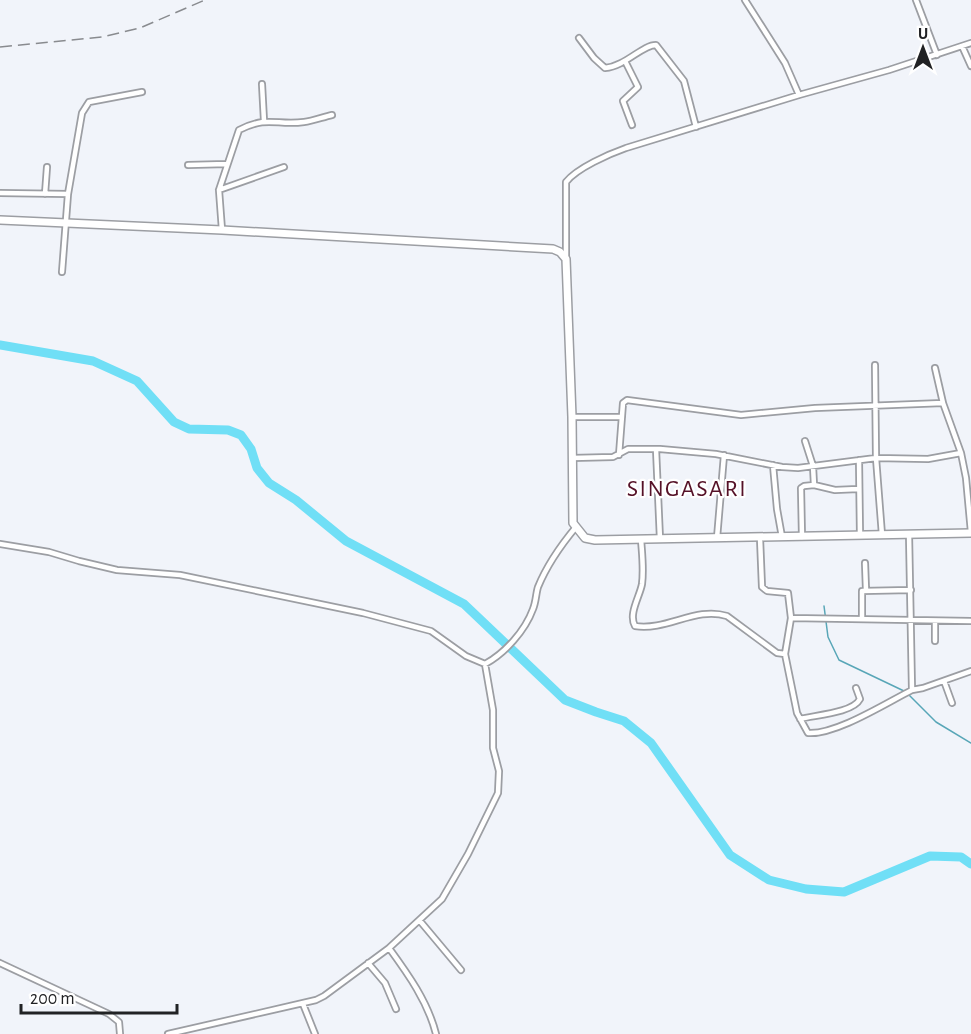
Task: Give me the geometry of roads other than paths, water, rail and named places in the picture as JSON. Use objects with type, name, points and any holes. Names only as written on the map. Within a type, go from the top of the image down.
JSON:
[{"type":"street","points":[[745,0],[785,63],[799,95]]},
{"type":"street","points":[[916,0],[937,55]]},
{"type":"street","points":[[579,38],[603,67],[609,68],[649,46],[656,45],[684,81],[696,127]]},
{"type":"street","points":[[935,368],[943,403],[961,453],[966,478],[971,532],[590,540],[573,523],[572,417],[566,259],[565,188],[568,179],[609,154],[971,43]]},
{"type":"street","points":[[962,46],[971,66]]},
{"type":"street","points":[[625,61],[638,87],[623,101],[632,125]]},
{"type":"street","points":[[262,84],[264,121]]},
{"type":"street","points":[[62,272],[68,194],[80,120],[86,103],[96,99],[142,92]]},
{"type":"street","points":[[222,230],[219,189],[239,130],[264,121],[304,122],[332,115]]},
{"type":"street","points":[[188,165],[227,164]]},
{"type":"street","points":[[45,194],[47,168]]},
{"type":"street","points":[[219,189],[284,168]]},
{"type":"street","points":[[0,193],[68,194]]},
{"type":"street","points":[[0,220],[549,248],[557,250],[566,259]]},
{"type":"street","points":[[875,365],[876,458],[882,535]]},
{"type":"street","points":[[619,455],[623,403],[627,400],[741,415],[815,408],[943,403]]},
{"type":"street","points":[[572,417],[622,417]]},
{"type":"street","points":[[805,441],[813,466],[814,485]]},
{"type":"street","points":[[572,458],[605,458],[619,455],[628,449],[656,449],[724,455],[798,468],[876,458],[928,459],[961,453]]},
{"type":"street","points":[[656,449],[660,539]]},
{"type":"street","points":[[717,538],[724,455]]},
{"type":"street","points":[[859,460],[860,536]]},
{"type":"street","points":[[773,465],[782,537]]},
{"type":"street","points":[[802,537],[801,488],[814,485],[835,490],[858,489]]},
{"type":"street","points":[[485,664],[499,655],[518,634],[531,614],[537,598],[537,589],[550,564],[576,527]]},
{"type":"street","points":[[909,534],[910,691]]},
{"type":"street","points":[[760,538],[762,587],[767,591],[788,593],[791,618],[785,654],[800,719],[808,733],[819,732],[849,722],[910,691],[971,671]]},
{"type":"street","points":[[641,539],[642,585],[633,613],[632,621],[635,626],[651,627],[704,614],[721,614],[777,653],[785,654]]},
{"type":"street","points":[[0,544],[49,552],[117,570],[180,574],[363,613],[431,631],[466,656],[485,664]]},
{"type":"street","points":[[865,562],[866,590]]},
{"type":"street","points":[[862,619],[861,592],[910,590]]},
{"type":"street","points":[[791,618],[971,621]]},
{"type":"street","points":[[935,621],[935,641]]},
{"type":"street","points":[[168,1034],[303,1004],[324,996],[389,948],[442,899],[498,793],[500,771],[493,748],[493,711],[485,664]]},
{"type":"street","points":[[944,681],[952,703]]},
{"type":"street","points":[[800,719],[830,714],[857,704],[861,699],[856,688]]},
{"type":"street","points":[[420,921],[461,970]]},
{"type":"street","points":[[389,948],[406,971],[432,1018],[436,1034]]},
{"type":"street","points":[[0,963],[110,1014],[119,1022],[120,1034]]},
{"type":"street","points":[[368,963],[385,983],[396,1009]]},
{"type":"street","points":[[303,1004],[315,1034]]},
{"type":"waterway","points":[[0,345],[93,361],[137,381],[174,422],[189,429],[228,430],[241,435],[251,449],[257,468],[269,483],[296,500],[346,541],[464,604],[565,700],[624,721],[651,743],[730,855],[769,880],[806,889],[844,892],[930,856],[961,857],[971,864]]},
{"type":"waterway","points":[[824,606],[828,637],[839,660],[904,691]]},
{"type":"waterway","points":[[908,694],[936,722],[971,743]]},
{"type":"railway","points":[[0,47],[102,37],[140,28],[205,0]]},
{"type":"district","name":"SINGASARI","points":[[687,489]]}]
